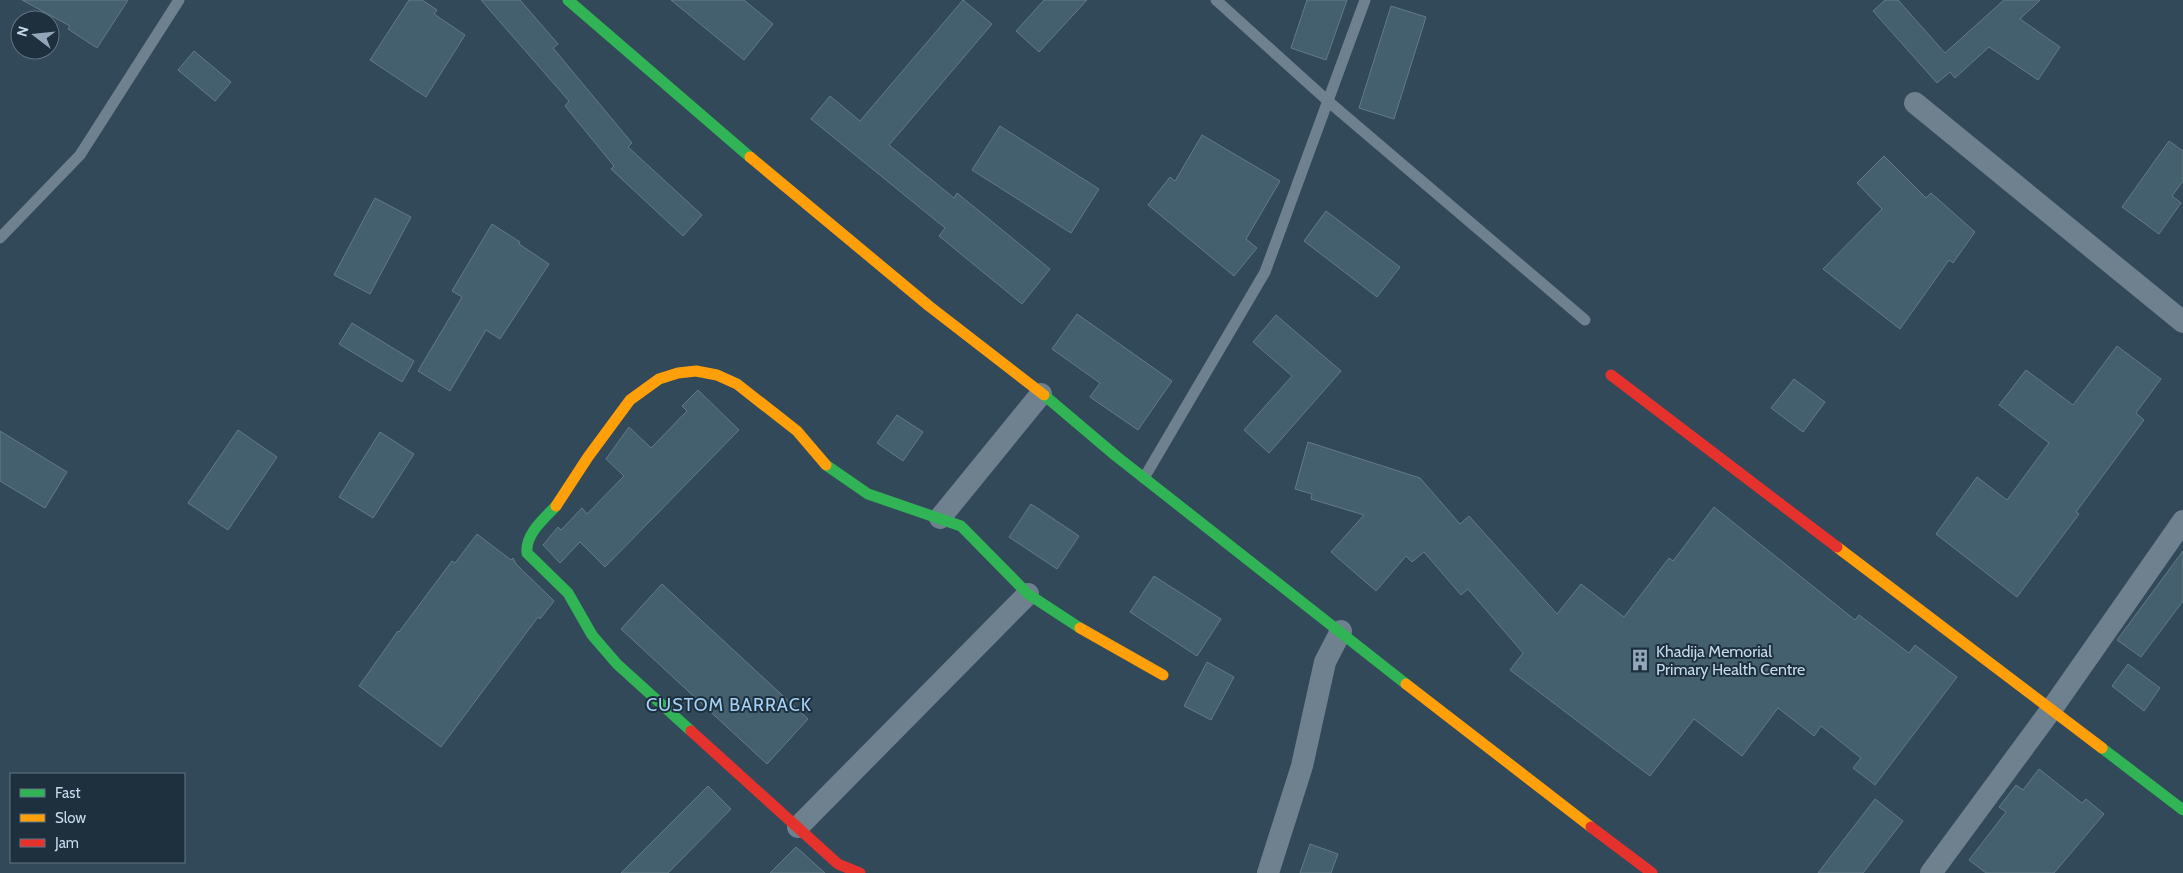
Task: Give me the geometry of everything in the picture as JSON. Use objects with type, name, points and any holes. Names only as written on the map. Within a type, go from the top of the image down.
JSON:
[{"type":"street","points":[[568,0],[810,209],[929,306],[1144,478],[1341,631],[1438,710],[1652,873]]},
{"type":"street","points":[[1915,103],[2183,322]]},
{"type":"street","points":[[860,873],[838,864],[617,664],[592,635],[568,593],[526,553],[529,537],[558,503],[588,457],[630,400],[659,379],[678,373],[696,371],[718,375],[736,384],[797,431],[826,465],[868,494],[961,526],[1028,594],[1092,636],[1162,675]]},
{"type":"street","points":[[1611,375],[2183,810]]},
{"type":"street","points":[[940,518],[1041,394]]},
{"type":"street","points":[[1931,873],[2052,710],[2183,521]]},
{"type":"street","points":[[798,828],[1028,594]]},
{"type":"street","points":[[1268,873],[1302,766],[1325,662],[1341,631]]},
{"type":"lane","points":[[0,238],[80,155],[179,0]]},
{"type":"lane","points":[[1216,0],[1328,102],[1585,320]]},
{"type":"lane","points":[[1144,478],[1265,272],[1365,0]]},
{"type":"building","points":[[22,0],[128,0],[97,48],[68,29],[70,26],[60,21],[60,10],[40,10]]},
{"type":"building","points":[[409,0],[422,0],[437,10],[434,14],[465,35],[426,97],[370,60]]},
{"type":"building","points":[[481,0],[520,0],[558,44],[553,48],[632,143],[628,147],[702,215],[683,236],[611,169],[614,166],[565,106],[569,101]]},
{"type":"building","points":[[671,0],[744,0],[773,24],[744,60]]},
{"type":"building","points":[[963,0],[992,24],[889,145],[954,198],[957,193],[1050,269],[1022,304],[939,236],[945,228],[811,119],[830,96],[860,121]]},
{"type":"building","points":[[1044,0],[1087,0],[1039,52],[1016,31]]},
{"type":"building","points":[[1307,0],[1347,0],[1326,60],[1291,48]]},
{"type":"building","points":[[1885,0],[1898,0],[1945,53],[2004,0],[2040,0],[2020,19],[2060,47],[2038,80],[1989,47],[1955,78],[1950,72],[1937,83],[1873,11]]},
{"type":"building","points":[[1391,6],[1426,17],[1394,119],[1359,108]]},
{"type":"building","points":[[194,51],[231,82],[215,101],[178,70]]},
{"type":"building","points":[[1000,126],[1099,189],[1071,233],[972,170]]},
{"type":"building","points":[[1202,135],[1280,181],[1246,239],[1257,248],[1234,276],[1148,205],[1170,177],[1175,181]]},
{"type":"building","points":[[2169,141],[2183,151],[2183,181],[2172,196],[2181,203],[2159,234],[2122,207]]},
{"type":"building","points":[[1884,156],[1926,198],[1931,193],[1975,232],[1953,263],[1949,260],[1900,329],[1823,269],[1882,209],[1857,183]]},
{"type":"building","points":[[375,198],[411,217],[370,294],[334,275]]},
{"type":"building","points":[[1326,211],[1400,267],[1377,297],[1304,241]]},
{"type":"building","points":[[492,224],[549,264],[500,339],[486,330],[450,391],[418,371],[462,297],[452,291]]},
{"type":"building","points":[[1077,314],[1172,381],[1138,430],[1090,397],[1100,383],[1052,349]]},
{"type":"building","points":[[1276,315],[1341,371],[1269,453],[1244,430],[1292,376],[1253,342]]},
{"type":"building","points":[[352,323],[414,361],[402,382],[339,344]]},
{"type":"building","points":[[2117,346],[2161,379],[2136,413],[2144,420],[2076,512],[2079,514],[2017,597],[1936,534],[1977,477],[2007,500],[2049,443],[1999,405],[2026,370],[2073,405]]},
{"type":"building","points":[[1794,379],[1825,402],[1803,432],[1771,408]]},
{"type":"building","points":[[698,390],[739,430],[605,567],[580,542],[560,563],[543,545],[558,527],[561,530],[582,508],[587,514],[624,476],[606,459],[629,427],[651,448],[687,411],[682,406]]},
{"type":"building","points":[[897,415],[923,432],[903,461],[877,443]]},
{"type":"building","points":[[238,430],[277,457],[228,530],[188,503]]},
{"type":"building","points":[[0,431],[67,472],[45,508],[0,481]]},
{"type":"building","points":[[380,432],[414,454],[373,518],[339,497]]},
{"type":"building","points":[[1308,442],[1420,478],[1460,524],[1469,516],[1557,614],[1581,584],[1624,617],[1669,558],[1673,561],[1714,507],[1855,620],[1859,615],[1909,653],[1915,645],[1957,677],[1875,785],[1853,768],[1861,758],[1821,726],[1814,736],[1778,708],[1742,756],[1694,719],[1650,776],[1510,670],[1523,653],[1468,589],[1461,595],[1424,552],[1412,562],[1406,556],[1376,591],[1331,552],[1364,515],[1311,499],[1312,494],[1295,489]]},
{"type":"building","points":[[1031,504],[1079,536],[1057,569],[1009,537]]},
{"type":"building","points":[[477,534],[511,560],[513,558],[516,564],[554,601],[540,619],[538,617],[441,747],[359,686],[398,631],[452,561],[455,563]]},
{"type":"building","points":[[2183,551],[2183,601],[2141,657],[2117,640]]},
{"type":"building","points":[[1154,576],[1221,619],[1197,656],[1130,612]]},
{"type":"building","points":[[662,584],[808,719],[767,764],[621,629]]},
{"type":"building","points":[[1207,662],[1234,677],[1211,720],[1184,706]]},
{"type":"building","points":[[2128,664],[2160,688],[2144,711],[2112,686]]},
{"type":"building","points":[[2039,769],[2082,803],[2086,799],[2104,814],[2054,873],[1986,873],[1969,860],[2006,812],[1999,807],[2016,785],[2023,790]]},
{"type":"building","points":[[708,786],[731,809],[668,873],[621,873]]},
{"type":"building","points":[[1875,799],[1903,821],[1863,873],[1818,873]]},
{"type":"building","points":[[1310,844],[1338,854],[1331,873],[1300,873]]},
{"type":"building","points":[[796,847],[825,873],[770,873]]},
{"type":"traffic: fast","points":[[568,0],[750,157]]},
{"type":"traffic: fast","points":[[1044,395],[1116,456],[1406,684]]},
{"type":"traffic: fast","points":[[826,465],[868,494],[961,526],[1028,594],[1080,628]]},
{"type":"traffic: fast","points":[[556,506],[532,533],[527,546],[527,553],[568,593],[592,635],[617,664],[691,731]]},
{"type":"traffic: fast","points":[[2102,748],[2183,810]]},
{"type":"traffic: slow","points":[[750,157],[929,306],[1044,395]]},
{"type":"traffic: slow","points":[[556,506],[588,457],[630,400],[659,379],[678,373],[696,371],[717,375],[737,384],[797,431],[826,465]]},
{"type":"traffic: slow","points":[[1837,547],[2102,748]]},
{"type":"traffic: slow","points":[[1080,628],[1163,675]]},
{"type":"traffic: slow","points":[[1406,684],[1591,827]]},
{"type":"traffic: jam","points":[[1611,375],[1837,547]]},
{"type":"traffic: jam","points":[[691,731],[838,864],[860,873]]},
{"type":"traffic: jam","points":[[1591,827],[1652,873]]},
{"type":"place","name":"Khadija Memorial Primary Health Centre","points":[[1640,660]]},
{"type":"district","name":"CUSTOM BARRACK","points":[[729,705]]}]
